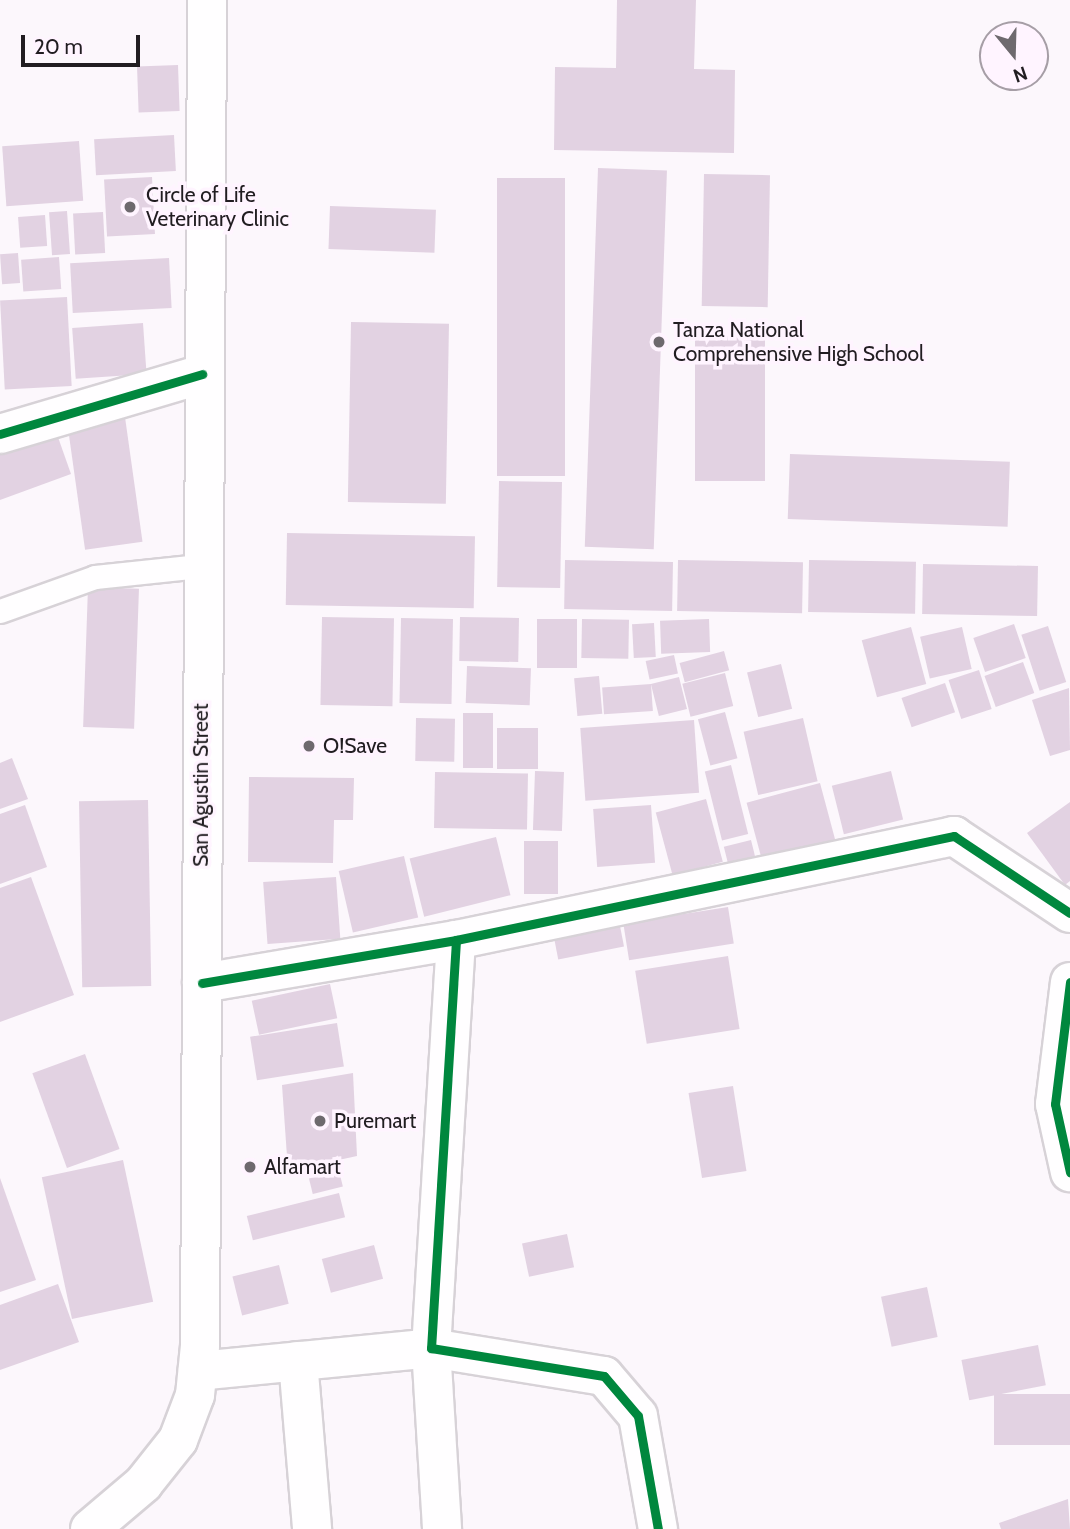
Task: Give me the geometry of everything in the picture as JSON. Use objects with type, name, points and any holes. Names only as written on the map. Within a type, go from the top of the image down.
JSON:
[{"type":"street","name":"San Agustin Street","points":[[90,1529],[142,1484],[178,1440],[198,1371],[202,983],[200,566],[206,0]]},
{"type":"street","points":[[0,433],[202,374]]},
{"type":"street","points":[[202,983],[456,940],[954,836],[1070,913]]},
{"type":"street","points":[[442,1529],[431,1348],[456,940]]},
{"type":"street","points":[[1070,982],[1055,1104],[1070,1172]]},
{"type":"street","points":[[198,1371],[431,1348],[604,1376],[638,1416],[658,1529]]},
{"type":"street","points":[[298,1362],[312,1529]]},
{"type":"lane","points":[[0,611],[94,577],[200,566]]},
{"type":"building","points":[[617,0],[696,0],[694,69],[735,70],[734,153],[554,150],[555,67],[616,68]]},
{"type":"building","points":[[178,65],[180,111],[139,112],[137,66]]},
{"type":"building","points":[[174,135],[176,171],[96,175],[94,139]]},
{"type":"building","points":[[79,141],[83,201],[6,206],[2,146]]},
{"type":"building","points":[[598,168],[667,170],[654,549],[585,547]]},
{"type":"building","points":[[704,174],[770,175],[768,307],[702,306]]},
{"type":"building","name":"Circle of Life Veterinary Clinic","points":[[152,177],[155,234],[107,236],[104,180]]},
{"type":"building","points":[[497,178],[565,178],[565,476],[497,476]]},
{"type":"building","points":[[330,206],[436,210],[434,253],[328,249]]},
{"type":"building","points":[[67,211],[70,254],[52,255],[49,212]]},
{"type":"building","points":[[103,212],[105,253],[75,255],[73,214]]},
{"type":"building","points":[[45,215],[47,246],[20,248],[18,217]]},
{"type":"building","points":[[18,253],[20,283],[2,284],[0,254]]},
{"type":"building","points":[[59,257],[61,289],[23,292],[21,260]]},
{"type":"building","points":[[169,258],[172,308],[73,313],[70,263]]},
{"type":"building","points":[[67,297],[72,386],[5,389],[0,301]]},
{"type":"building","points":[[351,322],[449,324],[446,504],[348,502]]},
{"type":"building","points":[[143,323],[147,374],[76,379],[72,328]]},
{"type":"building","points":[[695,336],[765,336],[765,481],[695,481]]},
{"type":"building","points":[[124,410],[143,542],[85,550],[67,418]]},
{"type":"building","points":[[53,423],[71,474],[0,500],[0,442]]},
{"type":"building","points":[[790,454],[1010,462],[1008,527],[788,519]]},
{"type":"building","points":[[499,481],[562,482],[560,588],[497,587]]},
{"type":"building","points":[[287,533],[475,536],[474,608],[286,605]]},
{"type":"building","points":[[565,560],[673,562],[672,611],[564,609]]},
{"type":"building","points":[[678,560],[803,562],[802,613],[677,611]]},
{"type":"building","points":[[809,560],[916,562],[915,614],[808,612]]},
{"type":"building","points":[[923,564],[1038,566],[1037,616],[922,614]]},
{"type":"building","points":[[88,587],[139,589],[134,729],[83,727]]},
{"type":"building","points":[[322,617],[394,618],[392,706],[320,705]]},
{"type":"building","points":[[460,617],[519,618],[518,662],[459,661]]},
{"type":"building","points":[[401,618],[453,619],[452,704],[400,703]]},
{"type":"building","points":[[537,619],[577,619],[577,668],[537,668]]},
{"type":"building","points":[[582,619],[629,620],[628,659],[581,658]]},
{"type":"building","points":[[709,619],[710,652],[661,654],[660,621]]},
{"type":"building","points":[[654,623],[656,657],[634,658],[632,624]]},
{"type":"building","points":[[1014,624],[1026,658],[985,672],[973,638]]},
{"type":"building","points":[[1048,626],[1066,682],[1040,691],[1021,635]]},
{"type":"building","points":[[911,627],[926,684],[877,697],[862,640]]},
{"type":"building","points":[[962,627],[972,669],[930,679],[920,637]]},
{"type":"building","points":[[724,651],[729,670],[685,682],[680,663]]},
{"type":"building","points":[[674,655],[678,674],[650,680],[646,661]]},
{"type":"building","points":[[1023,662],[1034,693],[996,707],[984,676]]},
{"type":"building","points":[[781,664],[792,709],[758,717],[747,672]]},
{"type":"building","points":[[467,666],[531,668],[530,705],[466,703]]},
{"type":"building","points":[[979,670],[992,709],[961,719],[949,680]]},
{"type":"building","points":[[725,673],[733,706],[691,717],[682,684]]},
{"type":"building","points":[[599,676],[602,714],[577,716],[574,678]]},
{"type":"building","points":[[679,677],[687,709],[659,716],[651,684]]},
{"type":"building","points":[[945,683],[955,712],[912,727],[902,698]]},
{"type":"building","points":[[651,684],[653,711],[604,714],[602,687]]},
{"type":"building","points":[[1069,688],[1070,750],[1050,756],[1032,700]]},
{"type":"building","points":[[725,712],[737,758],[710,766],[698,719]]},
{"type":"building","points":[[463,713],[493,713],[493,768],[463,768]]},
{"type":"building","points":[[416,718],[455,719],[454,762],[415,761]]},
{"type":"building","points":[[803,718],[818,781],[758,795],[744,732]]},
{"type":"building","points":[[694,720],[699,793],[585,801],[580,728]]},
{"type":"building","points":[[497,728],[538,728],[538,769],[497,769]]},
{"type":"building","points":[[12,758],[28,799],[0,809],[0,763]]},
{"type":"building","points":[[731,765],[748,834],[722,840],[705,772]]},
{"type":"building","points":[[535,771],[564,772],[562,831],[533,830]]},
{"type":"building","points":[[891,771],[903,820],[844,834],[832,786]]},
{"type":"building","points":[[435,772],[528,774],[527,830],[434,828]]},
{"type":"building","points":[[249,777],[354,778],[353,820],[334,820],[333,863],[248,862]]},
{"type":"building","points":[[820,783],[836,841],[762,861],[747,803]]},
{"type":"building","points":[[706,799],[723,862],[673,875],[656,812]]},
{"type":"building","points":[[148,800],[151,986],[82,987],[79,801]]},
{"type":"building","points":[[1070,802],[1070,881],[1065,885],[1027,833]]},
{"type":"building","points":[[25,805],[47,867],[0,884],[0,814]]},
{"type":"building","points":[[651,805],[655,863],[597,867],[593,809]]},
{"type":"building","points":[[496,837],[511,895],[424,917],[410,859]]},
{"type":"building","points":[[751,840],[756,860],[729,867],[724,847]]},
{"type":"building","points":[[524,841],[558,841],[558,894],[524,894]]},
{"type":"building","points":[[404,856],[418,917],[353,932],[339,871]]},
{"type":"building","points":[[31,877],[74,995],[0,1022],[0,888]]},
{"type":"building","points":[[336,877],[340,939],[268,944],[263,882]]},
{"type":"building","points":[[728,907],[734,944],[629,960],[623,924]]},
{"type":"building","points":[[620,926],[624,947],[558,959],[554,939]]},
{"type":"building","points":[[728,956],[740,1029],[647,1044],[635,971]]},
{"type":"building","points":[[330,984],[337,1018],[259,1035],[252,1001]]},
{"type":"building","points":[[337,1023],[344,1066],[257,1080],[250,1037]]},
{"type":"building","points":[[85,1054],[120,1149],[67,1168],[32,1073]]},
{"type":"building","name":"Puremart","points":[[353,1073],[357,1156],[288,1171],[282,1085]]},
{"type":"building","points":[[733,1086],[746,1171],[702,1178],[689,1093]]},
{"type":"building","points":[[123,1160],[153,1302],[72,1319],[42,1177]]},
{"type":"building","points":[[339,1171],[343,1187],[313,1194],[309,1178]]},
{"type":"building","points":[[0,1178],[36,1280],[0,1292]]},
{"type":"building","points":[[339,1193],[345,1217],[253,1240],[247,1216]]},
{"type":"building","points":[[567,1234],[574,1267],[529,1277],[522,1244]]},
{"type":"building","points":[[374,1245],[383,1279],[331,1293],[322,1259]]},
{"type":"building","points":[[279,1265],[289,1304],[242,1315],[232,1277]]},
{"type":"building","points":[[58,1284],[79,1342],[0,1370],[0,1305]]},
{"type":"building","points":[[927,1287],[938,1337],[892,1347],[881,1297]]},
{"type":"building","points":[[1038,1345],[1046,1385],[969,1400],[961,1360]]},
{"type":"building","points":[[994,1394],[1070,1394],[1070,1445],[994,1445]]},
{"type":"building","points":[[1068,1499],[1070,1529],[1001,1529],[999,1523]]},
{"type":"cycle path","points":[[0,434],[202,374]]},
{"type":"cycle path","points":[[202,983],[456,940],[954,836],[1070,913]]},
{"type":"cycle path","points":[[456,940],[431,1348],[604,1376],[638,1416],[658,1529]]},
{"type":"cycle path","points":[[1070,982],[1055,1104],[1070,1172]]},
{"type":"place","name":"Circle of Life Veterinary Clinic","points":[[130,207]]},
{"type":"place","name":"Tanza National Comprehensive High School","points":[[659,342]]},
{"type":"place","name":"O!Save","points":[[309,746]]},
{"type":"place","name":"Puremart","points":[[320,1121]]},
{"type":"place","name":"Alfamart","points":[[250,1167]]}]
